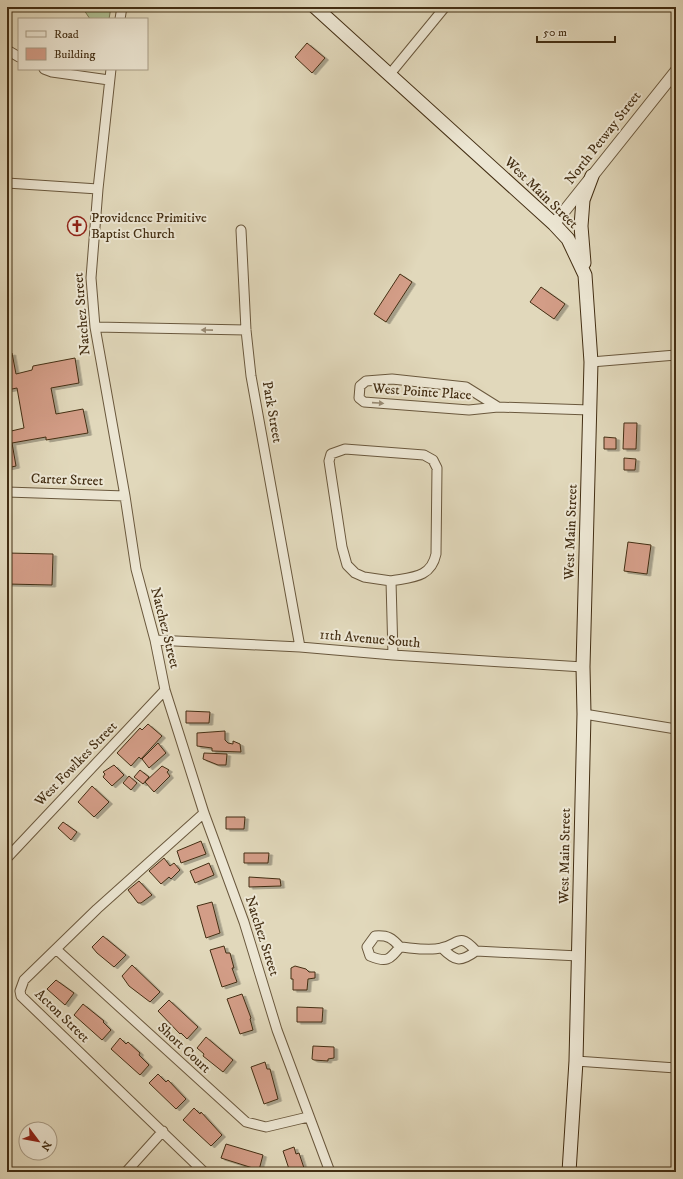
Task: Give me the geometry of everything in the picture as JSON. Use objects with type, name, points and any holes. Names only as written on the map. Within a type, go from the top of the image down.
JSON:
[{"type":"main road","name":"West Main Street","points":[[315,7],[554,224],[571,245],[585,275],[591,362],[583,667],[584,714],[579,956],[576,1061],[569,1172]]},
{"type":"main road","points":[[585,275],[581,226],[584,200],[592,176]]},
{"type":"street","points":[[120,18],[122,7]]},
{"type":"street","points":[[390,74],[445,7]]},
{"type":"street","points":[[7,50],[18,56]]},
{"type":"street","points":[[47,70],[109,80]]},
{"type":"street","name":"Natchez Street","points":[[111,70],[98,189],[91,278],[95,327],[126,496],[136,569],[155,640],[166,690],[204,813],[244,922],[277,1030],[330,1172]]},
{"type":"street","name":"North Petway Street","points":[[554,224],[676,71]]},
{"type":"street","points":[[7,183],[98,189]]},
{"type":"street","name":"Park Street","points":[[241,230],[246,330],[251,376],[300,647]]},
{"type":"street","points":[[95,327],[246,330]]},
{"type":"street","points":[[591,362],[676,355]]},
{"type":"street","name":"West Pointe Place","points":[[498,407],[466,387],[392,379],[366,381],[360,386],[359,398],[364,402],[470,410],[498,407],[590,410]]},
{"type":"street","points":[[345,449],[424,455],[432,460],[437,468],[436,554],[434,564],[430,569],[418,576],[391,581],[364,577],[355,573],[347,565],[342,547],[328,462],[331,454],[345,449]]},
{"type":"street","name":"Carter Street","points":[[7,492],[126,496]]},
{"type":"street","points":[[391,581],[393,655]]},
{"type":"street","name":"11th Avenue South","points":[[155,640],[300,647],[393,655],[583,667]]},
{"type":"street","name":"West Fowlkes Street","points":[[7,858],[166,690]]},
{"type":"street","points":[[584,714],[676,729]]},
{"type":"street","name":"Acton Street","points":[[204,813],[97,909],[57,950],[24,980],[20,990],[21,996],[204,1172]]},
{"type":"street","points":[[400,947],[442,948],[457,941],[468,942],[476,951]]},
{"type":"street","points":[[442,948],[452,958],[465,959],[476,951],[579,956]]},
{"type":"street","name":"Short Court","points":[[57,950],[246,1122],[266,1127],[308,1116]]},
{"type":"street","points":[[576,1061],[676,1068]]},
{"type":"street","points":[[126,1172],[163,1131]]},
{"type":"green space","points":[[82,7],[111,7],[109,18],[89,18]]},
{"type":"building","points":[[307,43],[325,58],[312,73],[295,57]]},
{"type":"building","points":[[400,274],[412,282],[386,322],[374,314]]},
{"type":"building","points":[[541,287],[565,304],[554,319],[530,302]]},
{"type":"building","points":[[12,353],[16,374],[32,370],[33,366],[75,358],[79,383],[51,388],[56,414],[83,409],[88,433],[46,440],[46,437],[12,443],[16,466],[7,468],[7,432],[24,428],[17,388],[7,390],[7,354]]},
{"type":"building","points":[[624,423],[637,423],[636,449],[623,449]]},
{"type":"building","points":[[604,437],[616,438],[616,449],[604,449]]},
{"type":"building","points":[[624,458],[636,459],[635,470],[624,470]]},
{"type":"building","points":[[628,542],[651,545],[647,574],[624,571]]},
{"type":"building","points":[[7,553],[53,554],[52,585],[7,584]]},
{"type":"building","points":[[186,711],[210,712],[209,723],[186,723]]},
{"type":"building","points":[[148,724],[162,736],[141,759],[139,757],[131,766],[117,753],[140,728],[142,730]]},
{"type":"building","points":[[225,731],[225,740],[228,743],[233,744],[233,741],[240,744],[241,752],[212,751],[212,748],[197,746],[197,733]]},
{"type":"building","points":[[158,743],[166,753],[149,768],[142,759]]},
{"type":"building","points":[[204,753],[227,754],[226,765],[218,765],[203,759]]},
{"type":"building","points":[[114,765],[124,775],[112,786],[103,777],[105,774],[103,772]]},
{"type":"building","points":[[162,766],[169,770],[167,772],[170,776],[154,792],[145,782]]},
{"type":"building","points":[[140,770],[149,777],[143,784],[134,777]]},
{"type":"building","points":[[129,776],[137,783],[131,790],[123,783]]},
{"type":"building","points":[[92,786],[109,802],[94,817],[78,802]]},
{"type":"building","points":[[226,817],[245,817],[244,829],[226,829]]},
{"type":"building","points":[[63,822],[77,832],[71,840],[58,828]]},
{"type":"building","points":[[201,841],[206,854],[181,863],[177,851]]},
{"type":"building","points":[[244,853],[269,853],[268,863],[244,863]]},
{"type":"building","points":[[164,858],[170,866],[174,863],[180,870],[171,879],[169,877],[161,884],[149,871]]},
{"type":"building","points":[[209,863],[214,875],[195,883],[190,871]]},
{"type":"building","points":[[249,877],[280,879],[281,886],[249,887]]},
{"type":"building","points":[[139,881],[152,895],[141,903],[138,903],[128,890]]},
{"type":"building","points":[[212,902],[220,933],[206,938],[197,906]]},
{"type":"building","points":[[103,936],[126,955],[114,967],[92,947]]},
{"type":"building","points":[[224,946],[226,953],[230,953],[234,968],[232,968],[237,982],[222,987],[210,950]]},
{"type":"building","points":[[132,965],[160,992],[150,1002],[129,986],[122,976]]},
{"type":"building","points":[[295,966],[306,969],[309,972],[315,972],[315,978],[308,979],[307,990],[293,990],[291,968]]},
{"type":"building","points":[[56,980],[74,993],[65,1005],[47,989]]},
{"type":"building","points":[[242,994],[251,1018],[253,1030],[240,1034],[227,999]]},
{"type":"building","points":[[169,1000],[198,1027],[187,1039],[181,1033],[180,1034],[158,1011]]},
{"type":"building","points":[[83,1004],[104,1021],[103,1022],[111,1030],[102,1040],[74,1015]]},
{"type":"building","points":[[297,1007],[323,1008],[322,1022],[297,1022]]},
{"type":"building","points":[[206,1037],[233,1060],[223,1072],[203,1056],[204,1054],[197,1048]]},
{"type":"building","points":[[120,1038],[126,1044],[128,1042],[140,1053],[139,1055],[149,1065],[140,1075],[111,1049]]},
{"type":"building","points":[[313,1046],[334,1047],[334,1058],[328,1059],[328,1061],[312,1059]]},
{"type":"building","points":[[265,1062],[267,1069],[270,1069],[278,1099],[264,1104],[251,1067]]},
{"type":"building","points":[[158,1074],[166,1082],[168,1080],[186,1099],[176,1109],[149,1083]]},
{"type":"building","points":[[194,1108],[200,1114],[201,1112],[222,1135],[211,1146],[183,1120]]},
{"type":"building","points":[[226,1144],[263,1155],[259,1170],[221,1158]]},
{"type":"building","points":[[294,1147],[296,1154],[299,1153],[304,1172],[290,1172],[283,1151]]},
{"type":"place","name":"Providence Primitive Baptist Church","points":[[77,226]]}]
